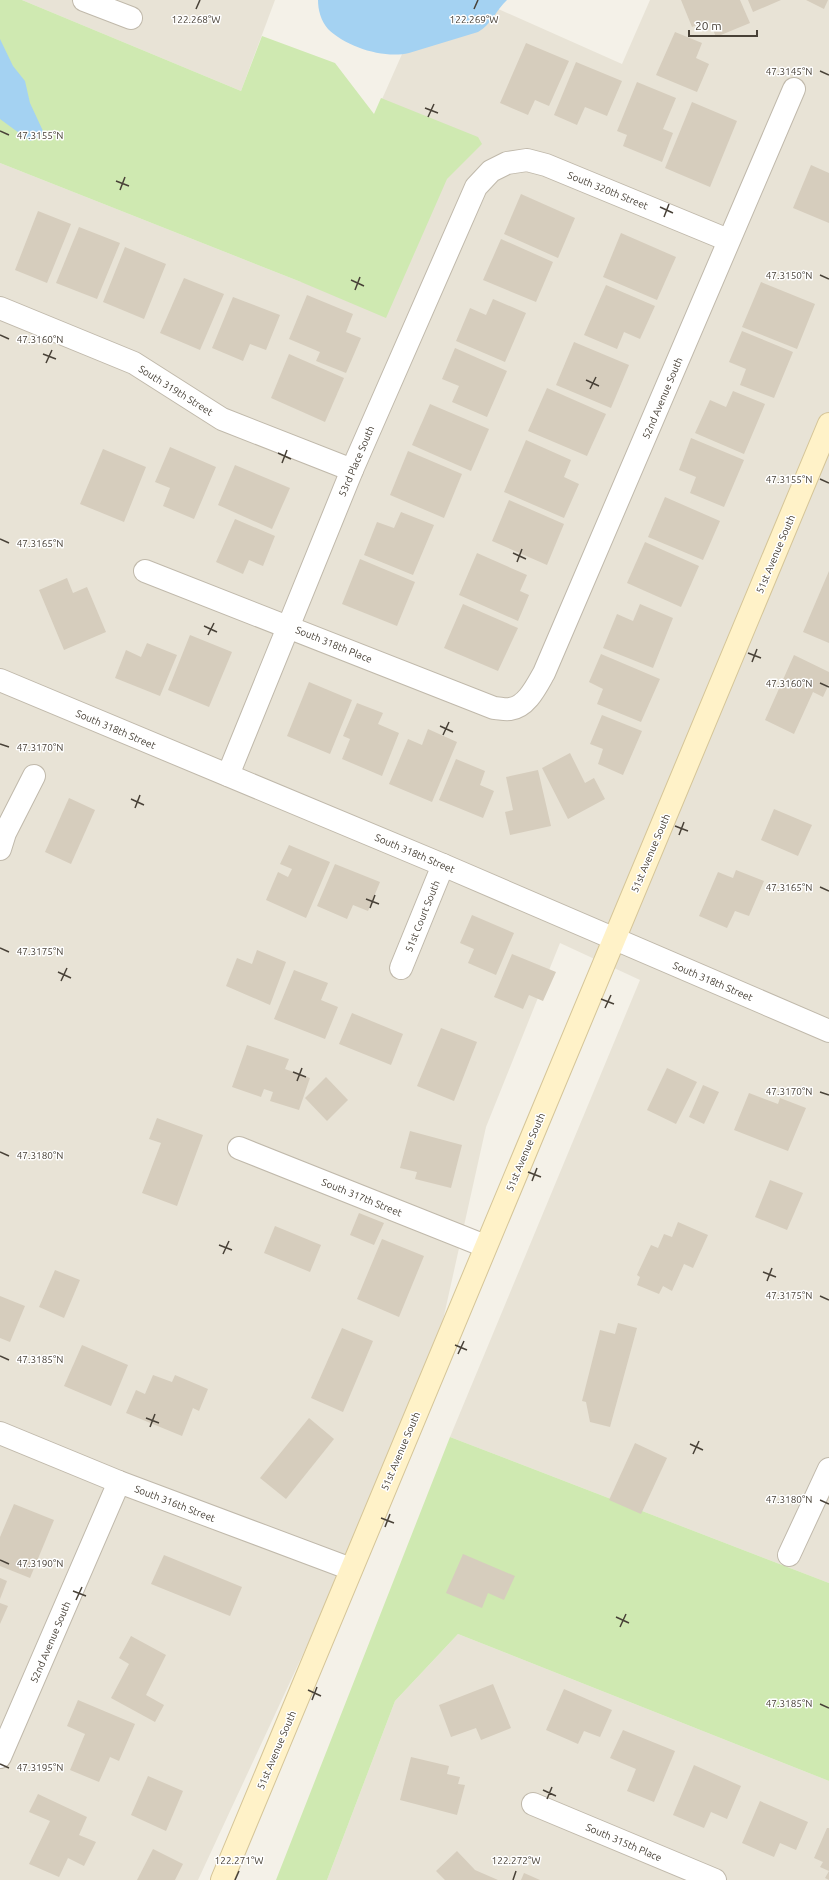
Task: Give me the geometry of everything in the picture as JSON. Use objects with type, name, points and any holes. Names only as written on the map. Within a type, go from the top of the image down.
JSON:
[{"type":"main road","name":"51st Avenue South","points":[[222,1880],[485,1246],[829,424]]},
{"type":"street","points":[[84,0],[131,18]]},
{"type":"street","name":"52nd Avenue South","points":[[522,703],[534,692],[544,673],[703,304],[728,240],[794,89]]},
{"type":"street","name":"South 320th Street","points":[[508,163],[527,160],[546,165],[728,240]]},
{"type":"street","name":"53rd Place South","points":[[228,775],[352,470],[476,187],[491,171],[508,163]]},
{"type":"street","name":"South 319th Street","points":[[0,308],[134,364],[222,419],[352,470]]},
{"type":"street","name":"South 318th Place","points":[[146,571],[289,626],[494,708],[511,709],[522,703]]},
{"type":"street","name":"South 318th Street","points":[[0,680],[443,865],[829,1031]]},
{"type":"street","points":[[0,849],[5,833],[34,776]]},
{"type":"street","name":"51st Court South","points":[[401,968],[443,865]]},
{"type":"street","name":"South 317th Street","points":[[239,1148],[485,1246]]},
{"type":"street","name":"South 316th Street","points":[[0,1433],[119,1482],[351,1569]]},
{"type":"street","points":[[789,1555],[829,1469]]},
{"type":"street","name":"52nd Avenue South","points":[[0,1757],[119,1482]]},
{"type":"street","name":"South 315th Place","points":[[534,1804],[715,1880]]},
{"type":"shaded area","points":[[22,0],[275,0],[241,91]]},
{"type":"shaded area","points":[[426,0],[478,0],[622,64],[650,0],[829,0],[829,1583],[450,1437],[640,980],[560,943],[486,1127],[429,1383],[198,1880],[0,1880],[0,163],[301,282]]},
{"type":"shaded area","points":[[458,1634],[829,1781],[829,1880],[327,1880],[395,1701]]},
{"type":"green space","points":[[0,0],[22,0],[241,91],[262,36],[335,63],[374,114],[381,98],[478,137],[482,144],[447,179],[386,318],[301,282],[0,163]]},
{"type":"green space","points":[[450,1437],[829,1583],[829,1781],[458,1634],[395,1701],[327,1880],[276,1880]]},
{"type":"water","points":[[318,0],[507,0],[483,29],[478,32],[409,53],[388,54],[377,53],[355,46],[328,29],[323,22],[319,11]]},
{"type":"water","points":[[0,39],[13,66],[25,81],[30,103],[43,131],[41,136],[30,141],[0,119]]},
{"type":"building","points":[[681,0],[740,0],[750,23],[716,37],[709,20],[692,27]]},
{"type":"building","points":[[748,0],[781,0],[753,12]]},
{"type":"building","points":[[806,0],[828,0],[824,9]]},
{"type":"building","points":[[675,32],[702,43],[696,58],[709,64],[697,92],[656,75]]},
{"type":"building","points":[[526,43],[569,61],[549,106],[535,100],[528,115],[500,103]]},
{"type":"building","points":[[576,62],[622,81],[607,116],[585,107],[577,125],[554,115]]},
{"type":"building","points":[[637,82],[676,98],[663,129],[673,133],[662,162],[623,146],[627,135],[617,131]]},
{"type":"building","points":[[692,102],[737,121],[710,187],[665,168]]},
{"type":"building","points":[[811,165],[829,173],[829,223],[793,208]]},
{"type":"building","points":[[521,194],[575,218],[558,258],[504,234]]},
{"type":"building","points":[[38,211],[71,224],[47,283],[15,270]]},
{"type":"building","points":[[79,227],[120,243],[97,299],[56,283]]},
{"type":"building","points":[[621,233],[676,257],[657,300],[603,277]]},
{"type":"building","points":[[501,239],[553,262],[536,302],[483,280]]},
{"type":"building","points":[[125,247],[166,264],[144,319],[103,302]]},
{"type":"building","points":[[184,278],[224,294],[200,350],[160,333]]},
{"type":"building","points":[[761,282],[815,304],[797,349],[742,327]]},
{"type":"building","points":[[606,285],[655,306],[640,339],[624,332],[617,349],[584,335]]},
{"type":"building","points":[[307,295],[353,314],[346,332],[361,338],[346,373],[316,361],[320,352],[289,339]]},
{"type":"building","points":[[233,297],[280,315],[266,350],[250,344],[243,361],[212,348]]},
{"type":"building","points":[[493,299],[526,313],[505,362],[456,341],[470,308],[486,315]]},
{"type":"building","points":[[742,331],[793,352],[774,398],[740,385],[746,369],[729,362]]},
{"type":"building","points":[[574,342],[629,365],[611,408],[556,385]]},
{"type":"building","points":[[455,348],[507,371],[487,417],[452,402],[459,386],[442,379]]},
{"type":"building","points":[[289,354],[344,378],[325,422],[271,398]]},
{"type":"building","points":[[547,388],[606,414],[587,456],[528,431]]},
{"type":"building","points":[[733,391],[765,404],[744,454],[695,433],[710,400],[726,407]]},
{"type":"building","points":[[430,404],[489,429],[471,471],[412,445]]},
{"type":"building","points":[[691,438],[744,460],[724,507],[690,493],[696,477],[679,470]]},
{"type":"building","points":[[526,440],[571,460],[564,477],[579,484],[564,518],[504,492]]},
{"type":"building","points":[[170,447],[216,467],[194,519],[163,506],[170,488],[155,482]]},
{"type":"building","points":[[103,449],[146,467],[124,522],[80,504]]},
{"type":"building","points":[[408,451],[462,474],[444,518],[390,495]]},
{"type":"building","points":[[235,465],[290,488],[272,529],[218,505]]},
{"type":"building","points":[[665,497],[720,521],[703,560],[648,537]]},
{"type":"building","points":[[509,500],[564,524],[547,565],[492,541]]},
{"type":"building","points":[[401,512],[434,525],[413,575],[364,555],[377,522],[394,528]]},
{"type":"building","points":[[235,519],[275,536],[263,566],[249,560],[243,574],[216,562]]},
{"type":"building","points":[[645,542],[699,566],[681,607],[627,583]]},
{"type":"building","points":[[477,553],[527,575],[520,591],[529,595],[518,621],[459,595]]},
{"type":"building","points":[[360,559],[415,582],[397,626],[342,604]]},
{"type":"building","points":[[829,571],[829,643],[803,632]]},
{"type":"building","points":[[67,578],[73,593],[87,587],[106,632],[64,650],[39,590]]},
{"type":"building","points":[[463,604],[518,628],[498,671],[444,648]]},
{"type":"building","points":[[640,604],[673,618],[653,668],[603,648],[617,614],[633,621]]},
{"type":"building","points":[[190,635],[232,652],[209,707],[168,690]]},
{"type":"building","points":[[147,643],[177,655],[160,696],[115,678],[126,650],[141,657]]},
{"type":"building","points":[[601,654],[660,679],[641,722],[597,704],[603,689],[589,682]]},
{"type":"building","points":[[794,655],[829,672],[829,684],[823,697],[813,692],[794,734],[765,720]]},
{"type":"building","points":[[309,682],[352,700],[330,754],[287,736]]},
{"type":"building","points":[[357,703],[383,713],[378,724],[399,733],[382,776],[342,759],[350,739],[343,736]]},
{"type":"building","points":[[602,715],[642,731],[623,775],[598,764],[603,749],[590,744]]},
{"type":"building","points":[[428,729],[457,742],[432,802],[389,784],[408,739],[422,745]]},
{"type":"building","points":[[570,753],[585,783],[594,778],[605,799],[568,819],[542,768]]},
{"type":"building","points":[[456,759],[485,771],[480,785],[494,791],[483,818],[439,800]]},
{"type":"building","points":[[538,770],[551,826],[510,835],[505,812],[513,810],[506,777]]},
{"type":"building","points":[[69,798],[95,810],[71,864],[45,852]]},
{"type":"building","points":[[774,809],[812,825],[798,856],[761,840]]},
{"type":"building","points":[[289,845],[330,862],[306,918],[266,900],[278,872],[288,877],[292,869],[280,864]]},
{"type":"building","points":[[335,864],[380,882],[368,911],[353,905],[347,919],[317,906]]},
{"type":"building","points":[[736,870],[764,881],[749,916],[735,911],[727,928],[699,916],[718,872],[733,878]]},
{"type":"building","points":[[472,915],[514,933],[496,975],[468,963],[474,949],[460,943]]},
{"type":"building","points":[[257,950],[286,962],[270,1005],[226,986],[237,958],[252,964]]},
{"type":"building","points":[[512,954],[556,972],[543,1001],[529,995],[523,1009],[494,997]]},
{"type":"building","points":[[294,970],[328,983],[321,1000],[338,1007],[325,1039],[274,1019]]},
{"type":"building","points":[[352,1013],[403,1034],[391,1065],[339,1044]]},
{"type":"building","points":[[441,1028],[477,1042],[454,1101],[417,1086]]},
{"type":"building","points":[[247,1045],[289,1059],[285,1069],[310,1078],[299,1110],[270,1101],[273,1092],[264,1089],[261,1097],[232,1087]]},
{"type":"building","points":[[667,1068],[697,1082],[676,1124],[647,1110]]},
{"type":"building","points":[[326,1077],[348,1100],[327,1121],[305,1098]]},
{"type":"building","points":[[703,1085],[719,1092],[704,1124],[689,1117]]},
{"type":"building","points":[[749,1093],[778,1104],[780,1098],[806,1108],[788,1151],[734,1130]]},
{"type":"building","points":[[157,1118],[203,1135],[177,1206],[142,1193],[161,1143],[149,1139]]},
{"type":"building","points":[[410,1131],[462,1145],[451,1188],[415,1179],[417,1172],[400,1168]]},
{"type":"building","points":[[770,1180],[803,1193],[787,1230],[755,1217]]},
{"type":"building","points":[[359,1213],[384,1223],[374,1245],[350,1235]]},
{"type":"building","points":[[678,1222],[708,1235],[693,1268],[684,1264],[672,1291],[663,1286],[659,1294],[637,1285],[640,1277],[637,1275],[651,1245],[658,1248],[664,1234],[672,1237]]},
{"type":"building","points":[[275,1226],[321,1245],[310,1272],[264,1253]]},
{"type":"building","points":[[382,1239],[424,1256],[399,1317],[357,1299]]},
{"type":"building","points":[[55,1270],[80,1280],[64,1318],[39,1307]]},
{"type":"building","points":[[0,1296],[25,1306],[10,1342],[0,1338]]},
{"type":"building","points":[[618,1323],[637,1328],[610,1427],[590,1422],[586,1402],[582,1401],[600,1330],[615,1334]]},
{"type":"building","points":[[342,1328],[373,1341],[343,1412],[311,1398]]},
{"type":"building","points":[[82,1345],[128,1365],[111,1406],[64,1386]]},
{"type":"building","points":[[153,1375],[172,1382],[175,1375],[208,1389],[199,1411],[193,1408],[182,1436],[126,1413],[136,1390],[145,1394]]},
{"type":"building","points":[[309,1418],[334,1439],[286,1499],[260,1478]]},
{"type":"building","points":[[635,1443],[667,1458],[641,1514],[609,1500]]},
{"type":"building","points":[[14,1504],[54,1520],[30,1578],[0,1566],[0,1537]]},
{"type":"building","points":[[463,1554],[515,1576],[504,1600],[488,1593],[482,1608],[446,1593]]},
{"type":"building","points":[[164,1555],[242,1587],[230,1616],[151,1584]]},
{"type":"building","points":[[0,1578],[7,1581],[0,1599]]},
{"type":"building","points":[[0,1603],[8,1606],[0,1624]]},
{"type":"building","points":[[131,1636],[166,1655],[146,1695],[164,1705],[155,1722],[111,1698],[129,1664],[119,1658]]},
{"type":"building","points":[[493,1684],[511,1728],[481,1740],[476,1728],[451,1737],[439,1705]]},
{"type":"building","points":[[564,1689],[612,1710],[600,1737],[584,1731],[578,1744],[546,1730]]},
{"type":"building","points":[[78,1700],[135,1724],[119,1761],[110,1757],[99,1782],[70,1770],[85,1734],[67,1726]]},
{"type":"building","points":[[623,1730],[675,1751],[654,1802],[627,1791],[636,1769],[610,1758]]},
{"type":"building","points":[[411,1757],[449,1766],[447,1774],[460,1777],[458,1784],[465,1785],[457,1815],[400,1800]]},
{"type":"building","points":[[694,1765],[741,1786],[727,1819],[711,1812],[704,1828],[673,1815]]},
{"type":"building","points":[[148,1776],[183,1791],[166,1831],[131,1815]]},
{"type":"building","points":[[38,1794],[87,1817],[79,1835],[96,1842],[84,1866],[68,1858],[59,1877],[29,1864],[50,1821],[29,1812]]},
{"type":"building","points":[[760,1801],[808,1822],[796,1850],[780,1843],[774,1857],[742,1843]]},
{"type":"building","points":[[827,1828],[829,1828],[829,1871],[820,1867],[823,1862],[814,1858]]},
{"type":"building","points":[[153,1849],[183,1864],[175,1880],[137,1880]]},
{"type":"building","points":[[457,1851],[475,1870],[498,1880],[445,1880],[436,1871]]},
{"type":"building","points":[[829,1871],[829,1880],[825,1878]]},
{"type":"building","points":[[524,1873],[540,1880],[521,1880]]}]
